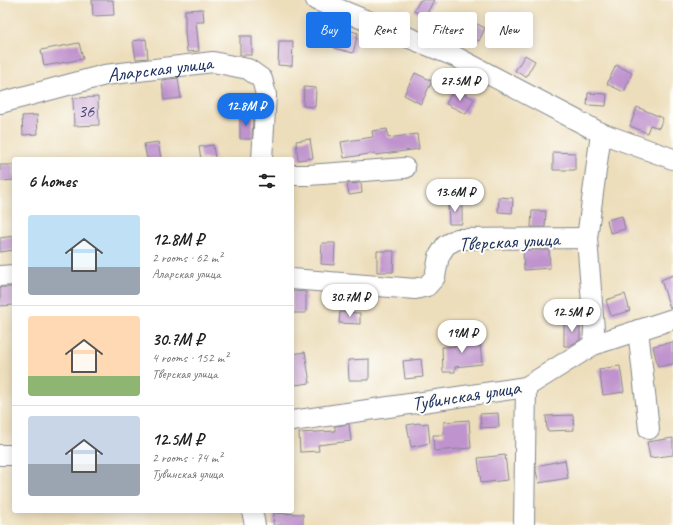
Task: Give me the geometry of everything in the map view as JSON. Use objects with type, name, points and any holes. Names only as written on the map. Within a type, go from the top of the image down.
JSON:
[{"type":"street","points":[[316,0],[454,56],[601,133],[673,159]]},
{"type":"street","name":"Аларская улица","points":[[0,103],[105,75],[214,62],[248,69],[262,79],[266,95],[262,157]]},
{"type":"street","points":[[593,345],[594,329],[586,238],[601,133]]},
{"type":"street","points":[[294,174],[308,175],[404,168]]},
{"type":"street","name":"Тверская улица","points":[[294,279],[415,289],[427,286],[435,277],[438,256],[446,245],[457,239],[586,238]]},
{"type":"street","points":[[0,276],[12,275]]},
{"type":"street","name":"Тувинская улица","points":[[294,421],[526,387],[593,345],[673,319]]},
{"type":"street","points":[[638,330],[649,429]]},
{"type":"street","points":[[524,525],[526,387]]},
{"type":"street","points":[[0,455],[12,454]]},
{"type":"street","points":[[252,513],[255,525]]},
{"type":"building","points":[[92,0],[113,0],[114,15],[93,16]]},
{"type":"building","points":[[420,0],[434,0],[428,12],[418,13],[414,11]]},
{"type":"building","points":[[203,9],[204,22],[196,22],[199,51],[187,52],[185,10]]},
{"type":"building","points":[[477,24],[485,28],[479,41],[477,40]]},
{"type":"building","points":[[351,31],[358,33],[353,53],[334,48],[351,48]]},
{"type":"building","points":[[240,36],[252,36],[252,55],[240,55]]},
{"type":"building","points":[[146,39],[148,58],[136,59],[133,41]]},
{"type":"building","points":[[279,41],[293,41],[292,66],[278,65]]},
{"type":"building","points":[[79,43],[83,59],[44,66],[41,50]]},
{"type":"building","points":[[525,55],[535,61],[526,77],[515,71]]},
{"type":"building","points":[[616,65],[632,73],[624,92],[607,84]]},
{"type":"building","points":[[415,73],[432,81],[421,104],[404,95]]},
{"type":"building","points":[[178,78],[181,98],[164,100],[162,80]]},
{"type":"building","points":[[304,87],[316,88],[315,107],[303,106]]},
{"type":"building","points":[[454,89],[474,99],[466,114],[446,104]]},
{"type":"building","points":[[588,93],[607,94],[606,106],[587,105]]},
{"type":"building","points":[[98,97],[99,125],[74,126],[73,98]]},
{"type":"building","points":[[637,107],[663,118],[659,128],[650,125],[647,133],[630,126]]},
{"type":"building","points":[[37,115],[38,134],[23,135],[22,116]]},
{"type":"building","points":[[240,116],[253,116],[252,139],[240,139]]},
{"type":"building","points":[[387,129],[388,138],[417,134],[419,149],[376,155],[375,153],[344,158],[341,142],[373,137],[372,131]]},
{"type":"building","points":[[310,139],[313,158],[298,160],[296,141]]},
{"type":"building","points":[[158,142],[161,157],[147,157],[144,144]]},
{"type":"building","points":[[213,145],[215,157],[201,157],[199,147]]},
{"type":"building","points":[[553,152],[575,153],[575,170],[553,170]]},
{"type":"building","points":[[0,165],[12,165],[12,180],[0,181]]},
{"type":"building","points":[[361,183],[362,193],[349,195],[347,184]]},
{"type":"building","points":[[499,197],[513,198],[512,213],[498,212]]},
{"type":"building","points":[[448,202],[462,202],[462,224],[449,224]]},
{"type":"building","points":[[532,211],[546,211],[545,227],[531,227]]},
{"type":"building","points":[[622,216],[625,229],[610,233],[607,220]]},
{"type":"building","points":[[12,236],[12,250],[0,252],[0,238]]},
{"type":"building","points":[[322,243],[335,243],[334,265],[321,264]]},
{"type":"building","points":[[523,250],[549,250],[550,268],[524,270]]},
{"type":"building","points":[[377,251],[394,251],[393,272],[377,272]]},
{"type":"building","points":[[673,275],[673,308],[670,308],[661,280]]},
{"type":"building","points":[[0,287],[12,287],[12,305],[0,306]]},
{"type":"building","points":[[294,291],[306,292],[306,313],[294,313]]},
{"type":"building","points":[[625,294],[630,311],[611,316],[606,300]]},
{"type":"building","points":[[340,312],[360,313],[360,324],[339,323]]},
{"type":"building","points":[[564,321],[580,321],[580,340],[569,346],[564,346]]},
{"type":"building","points":[[479,335],[482,364],[455,367],[455,372],[443,372],[442,347],[461,346],[460,336]]},
{"type":"building","points":[[673,342],[673,364],[658,367],[653,346]]},
{"type":"building","points":[[305,352],[310,383],[295,385],[294,354]]},
{"type":"building","points":[[369,359],[369,380],[349,380],[348,360]]},
{"type":"building","points":[[421,359],[423,377],[405,379],[403,361]]},
{"type":"building","points":[[620,366],[624,392],[603,395],[599,369]]},
{"type":"building","points":[[498,413],[499,427],[481,428],[480,414]]},
{"type":"building","points":[[573,415],[574,430],[547,431],[546,416]]},
{"type":"building","points":[[469,420],[471,448],[434,451],[433,435],[444,435],[444,422]]},
{"type":"building","points":[[428,423],[430,443],[411,447],[407,425]]},
{"type":"building","points":[[349,424],[351,441],[318,445],[319,451],[300,452],[299,433],[335,431],[335,426]]},
{"type":"building","points":[[673,438],[673,455],[650,458],[647,442]]},
{"type":"building","points":[[505,455],[508,480],[481,483],[478,458]]},
{"type":"building","points":[[565,460],[568,478],[539,483],[536,466]]},
{"type":"building","points":[[274,513],[303,514],[303,525],[273,525]]}]
